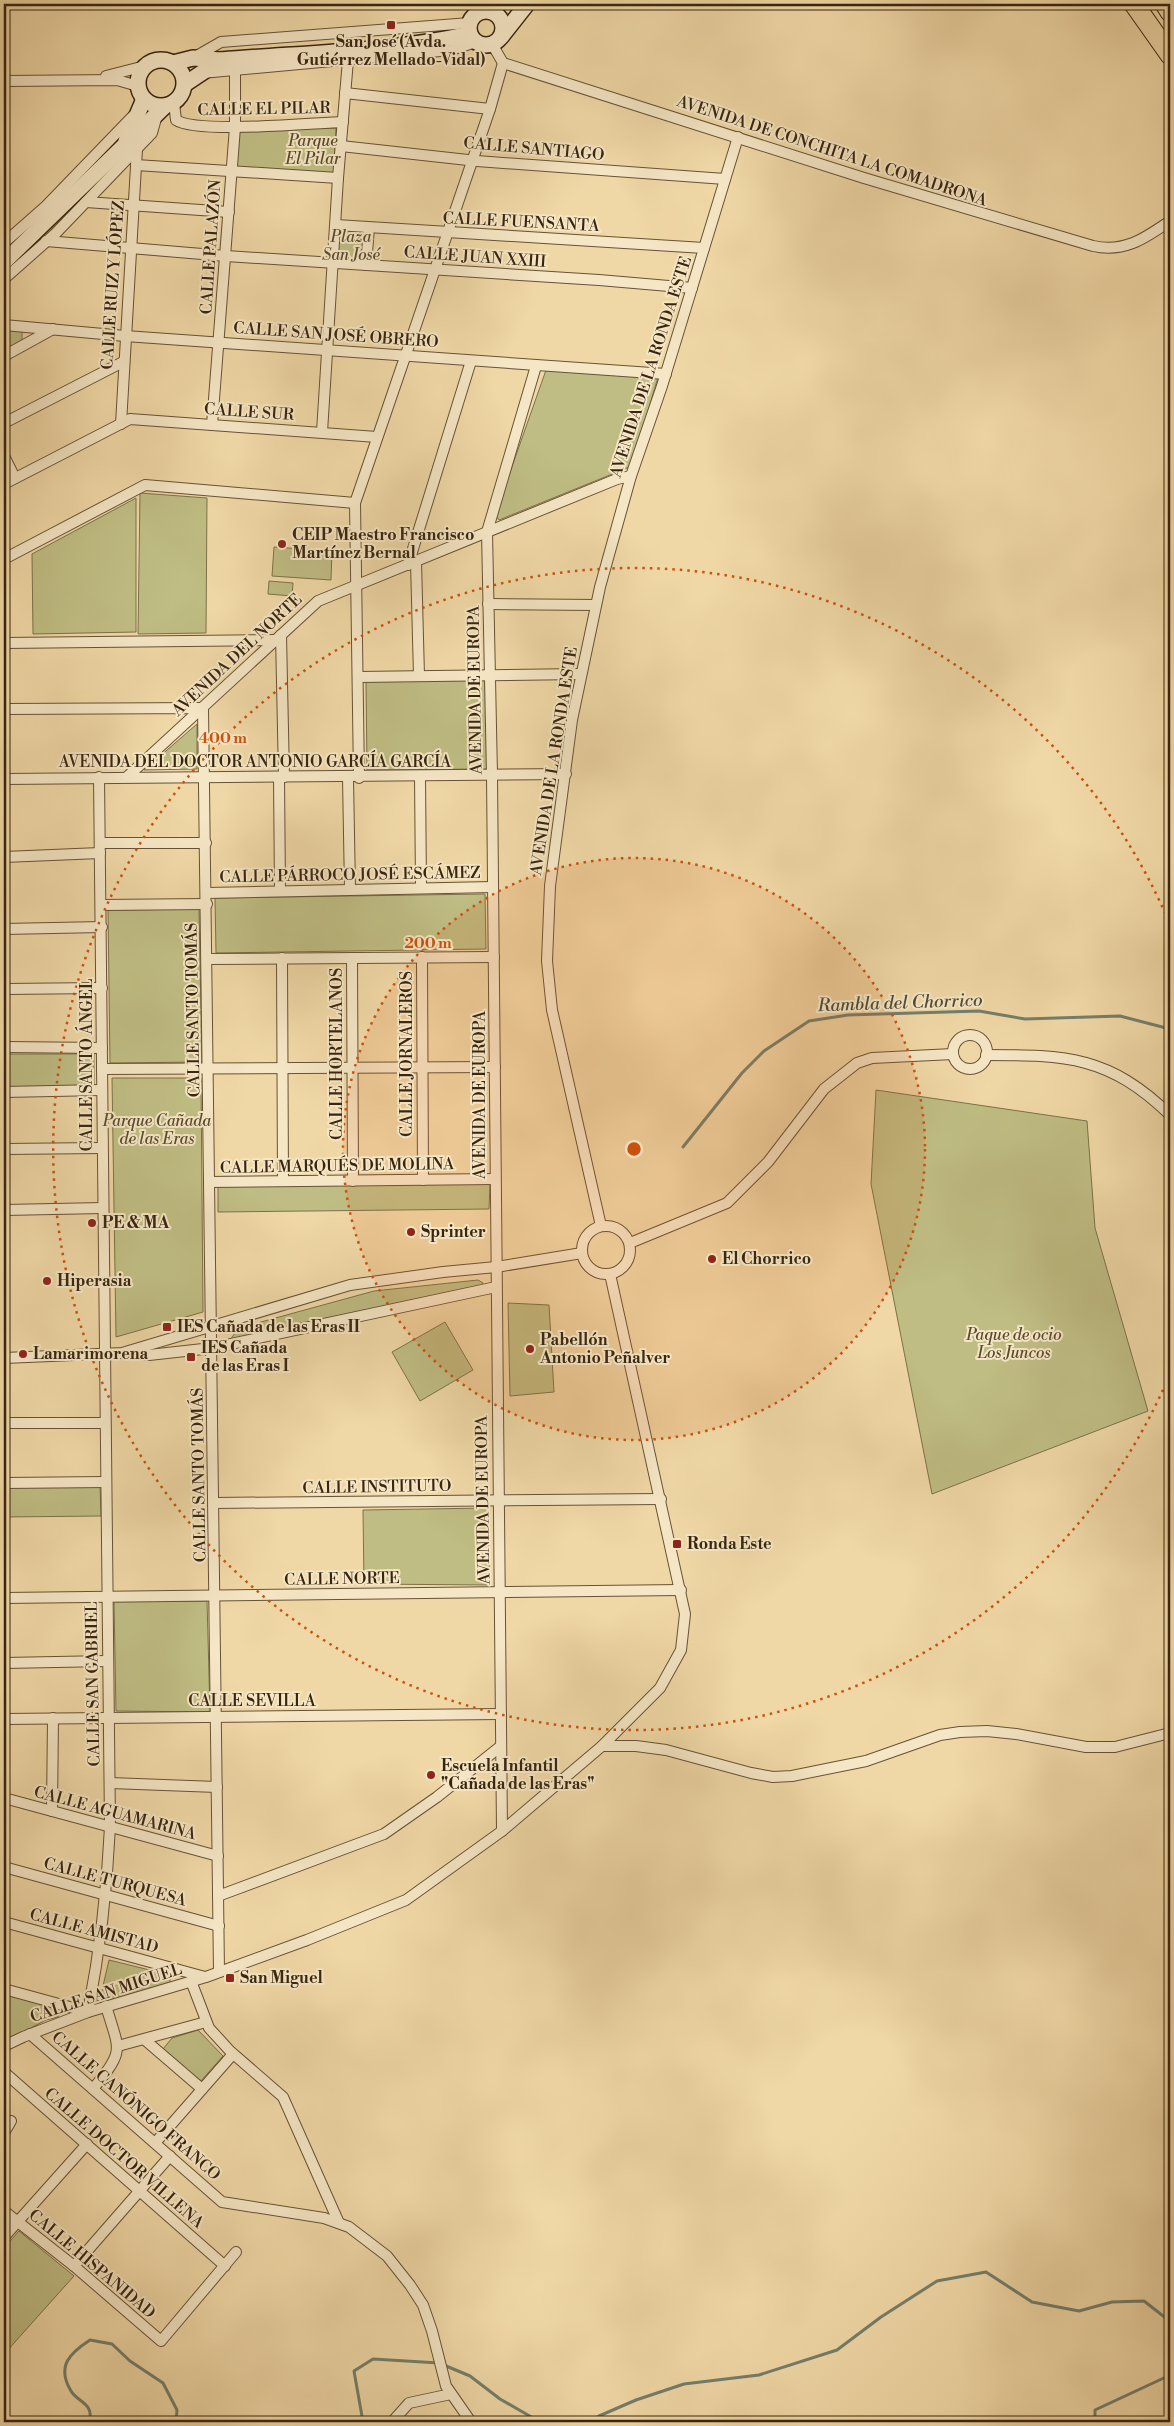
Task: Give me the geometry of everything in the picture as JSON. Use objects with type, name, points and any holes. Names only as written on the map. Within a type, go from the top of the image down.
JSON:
[{"type":"highway","points":[[1134,4],[1170,55]]},
{"type":"highway","points":[[1165,4],[1170,12]]},
{"type":"main road","points":[[472,33],[476,14],[504,4]]},
{"type":"main road","points":[[472,33],[487,45],[497,40],[527,4]]},
{"type":"main road","points":[[487,11],[501,20],[503,31],[497,40]]},
{"type":"main road","points":[[131,147],[140,99],[141,72],[145,66],[155,61],[173,63],[193,58],[221,60],[391,46],[445,40],[472,33]]},
{"type":"main road","points":[[185,84],[221,60]]},
{"type":"main road","points":[[4,262],[131,147],[165,108],[182,95],[185,84],[184,75],[173,63]]},
{"type":"main road","points":[[140,99],[165,108]]},
{"type":"street","points":[[193,58],[221,42],[472,33]]},
{"type":"street","points":[[198,74],[235,72],[451,50],[472,33]]},
{"type":"street","points":[[350,890],[358,677],[355,503],[490,109],[503,63],[497,40]]},
{"type":"street","points":[[322,432],[338,178],[348,60]]},
{"type":"street","name":"AVENIDA DE CONCHITA LA COMADRONA","points":[[503,63],[978,214],[1105,249],[1122,248],[1142,240],[1170,221]]},
{"type":"street","points":[[93,79],[145,66]]},
{"type":"street","name":"CALLE PALAZÓN","points":[[212,424],[235,127],[235,72]]},
{"type":"street","points":[[4,81],[117,80],[140,99],[46,206],[4,243]]},
{"type":"street","points":[[345,93],[490,109]]},
{"type":"street","name":"CALLE EL PILAR","points":[[165,108],[176,120],[184,125],[235,127],[343,122]]},
{"type":"street","name":"AVENIDA DE LA RONDA ESTE","points":[[601,1226],[552,1010],[547,961],[550,886],[580,674],[596,604],[632,476],[666,374],[738,137]]},
{"type":"street","name":"CALLE SANTIAGO","points":[[341,146],[472,160],[725,179]]},
{"type":"street","points":[[4,279],[86,202],[131,147]]},
{"type":"street","name":"CALLE RUIZ Y LÓPEZ","points":[[121,424],[123,362],[136,165],[131,147]]},
{"type":"street","points":[[136,165],[338,178]]},
{"type":"street","points":[[86,202],[229,212]]},
{"type":"street","name":"CALLE FUENSANTA","points":[[336,225],[704,248]]},
{"type":"street","points":[[366,265],[369,228]]},
{"type":"street","name":"CALLE JUAN XXIII","points":[[46,241],[226,256],[692,288]]},
{"type":"street","name":"CALLE SAN JOSÉ OBRERO","points":[[4,325],[125,336],[219,341],[536,366],[666,374]]},
{"type":"street","points":[[4,356],[54,329]]},
{"type":"street","points":[[418,676],[412,563],[471,361]]},
{"type":"street","points":[[4,423],[123,362]]},
{"type":"street","name":"AVENIDA DE EUROPA","points":[[502,1831],[492,775],[487,532],[536,366]]},
{"type":"street","name":"CALLE SUR","points":[[4,484],[130,419],[377,437]]},
{"type":"street","points":[[4,456],[15,478]]},
{"type":"street","name":"AVENIDA DEL NORTE","points":[[127,777],[318,601],[618,479],[632,476]]},
{"type":"street","points":[[4,559],[145,485],[355,503]]},
{"type":"street","points":[[488,604],[596,604]]},
{"type":"street","points":[[4,642],[279,638],[282,777],[280,891]]},
{"type":"street","points":[[358,677],[580,674]]},
{"type":"street","points":[[4,709],[203,708]]},
{"type":"street","name":"CALLE SANTO TOMÁS","points":[[203,708],[206,776],[210,1327],[212,1348],[219,1972]]},
{"type":"street","name":"AVENIDA DEL DOCTOR ANTONIO GARCÍA GARCÍA","points":[[4,779],[206,776],[354,778],[566,774]]},
{"type":"street","points":[[420,776],[421,888]]},
{"type":"street","name":"CALLE SANTO ÁNGEL","points":[[99,777],[102,927],[104,1354]]},
{"type":"street","points":[[4,857],[100,848],[206,843]]},
{"type":"street","name":"CALLE PÁRROCO JOSÉ ESCÁMEZ","points":[[207,892],[493,887]]},
{"type":"street","points":[[101,905],[207,904]]},
{"type":"street","points":[[4,929],[102,927]]},
{"type":"street","name":"CALLE JORNALEROS","points":[[422,957],[423,1180]]},
{"type":"street","points":[[207,959],[494,957]]},
{"type":"street","points":[[282,958],[283,1181]]},
{"type":"street","name":"CALLE HORTELANOS","points":[[352,958],[354,1180]]},
{"type":"street","points":[[4,989],[102,988]]},
{"type":"street","points":[[972,1036],[983,1042],[986,1055],[980,1066],[969,1069],[956,1063],[953,1054],[958,1040],[972,1036]]},
{"type":"street","points":[[4,1047],[102,1048]]},
{"type":"street","points":[[630,1244],[726,1204],[768,1162],[824,1089],[857,1063],[872,1058],[953,1054]]},
{"type":"street","points":[[986,1055],[1055,1056],[1075,1059],[1123,1078],[1170,1115]]},
{"type":"street","points":[[102,1069],[494,1067]]},
{"type":"street","points":[[4,1092],[102,1090]]},
{"type":"street","points":[[4,1149],[102,1148]]},
{"type":"street","name":"CALLE MARQUÉS DE MOLINA","points":[[209,1182],[495,1179]]},
{"type":"street","points":[[4,1210],[103,1208]]},
{"type":"street","points":[[601,1226],[616,1228],[626,1237],[630,1244],[629,1259],[624,1266],[610,1274],[595,1272],[584,1261],[582,1246],[589,1233],[601,1226]]},
{"type":"street","points":[[122,1353],[350,1285],[443,1272],[496,1267],[582,1253]]},
{"type":"street","points":[[602,1746],[660,1688],[680,1650],[685,1632],[685,1614],[681,1590],[610,1274]]},
{"type":"street","points":[[4,1358],[122,1353],[149,1355],[212,1348],[496,1287]]},
{"type":"street","name":"CALLE SAN GABRIEL","points":[[88,2012],[100,1948],[107,1895],[110,1827],[104,1354]]},
{"type":"street","points":[[4,1422],[105,1423]]},
{"type":"street","points":[[4,1483],[106,1482]]},
{"type":"street","name":"CALLE INSTITUTO","points":[[214,1503],[661,1499]]},
{"type":"street","name":"CALLE NORTE","points":[[4,1598],[681,1590]]},
{"type":"street","points":[[4,1663],[108,1661]]},
{"type":"street","name":"CALLE SEVILLA","points":[[4,1719],[109,1716],[500,1714]]},
{"type":"street","points":[[52,1811],[53,1718]]},
{"type":"street","points":[[602,1746],[636,1746],[666,1750],[751,1774],[773,1777],[792,1776],[866,1761],[940,1735],[960,1732],[987,1731],[1016,1734],[1086,1747],[1115,1747],[1170,1734]]},
{"type":"street","points":[[218,1896],[242,1889],[384,1834],[437,1797],[501,1746]]},
{"type":"street","name":"CALLE SAN MIGUEL","points":[[4,2046],[88,2012],[206,1977],[307,1940],[406,1900],[502,1831],[602,1746]]},
{"type":"street","points":[[110,1783],[217,1786]]},
{"type":"street","name":"CALLE AGUAMARINA","points":[[4,1798],[218,1856]]},
{"type":"street","name":"CALLE TURQUESA","points":[[4,1867],[219,1926]]},
{"type":"street","name":"CALLE AMISTAD","points":[[4,1922],[206,1977]]},
{"type":"street","points":[[191,1981],[206,2022],[233,2054],[283,2097],[339,2223],[365,2238],[387,2256],[410,2285],[422,2305],[432,2331],[440,2370],[446,2386],[471,2422]]},
{"type":"street","points":[[4,1988],[88,2012]]},
{"type":"street","points":[[93,2089],[114,2063],[118,2046],[106,2006]]},
{"type":"street","points":[[118,2046],[206,2022]]},
{"type":"street","name":"CALLE CANÓNIGO FRANCO","points":[[30,2034],[222,2202],[301,2212],[339,2223]]},
{"type":"street","points":[[145,2040],[202,2089]]},
{"type":"street","points":[[155,2143],[233,2054]]},
{"type":"street","name":"CALLE DOCTOR VILLENA","points":[[4,2072],[225,2266]]},
{"type":"street","points":[[4,2133],[11,2121]]},
{"type":"street","points":[[4,2237],[87,2144]]},
{"type":"street","points":[[74,2266],[170,2156]]},
{"type":"street","name":"CALLE HISPANIDAD","points":[[4,2211],[74,2266],[161,2341],[225,2266]]},
{"type":"street","points":[[225,2266],[236,2252]]},
{"type":"street","points":[[392,2422],[409,2403],[451,2394]]},
{"type":"green space","name":"Parque El Pilar","points":[[336,128],[334,174],[235,168],[239,130]]},
{"type":"green space","name":"Plaza San José","points":[[336,225],[369,228],[366,265],[334,263]]},
{"type":"green space","points":[[4,325],[22,326],[22,346],[4,356]]},
{"type":"green space","points":[[546,370],[658,377],[632,466],[499,520],[495,515]]},
{"type":"green space","points":[[140,493],[207,498],[206,633],[138,634]]},
{"type":"green space","points":[[136,498],[136,632],[33,634],[32,554]]},
{"type":"green space","points":[[274,547],[332,551],[331,580],[272,576]]},
{"type":"green space","points":[[269,581],[293,583],[292,596],[268,594]]},
{"type":"green space","points":[[488,680],[489,769],[367,770],[366,681]]},
{"type":"green space","points":[[197,724],[197,769],[144,770]]},
{"type":"green space","points":[[485,894],[486,949],[216,953],[215,898]]},
{"type":"green space","name":"Parque Cañada de las Eras","points":[[199,909],[202,1062],[110,1063],[108,910]]},
{"type":"green space","points":[[4,1054],[94,1054],[94,1087],[4,1087]]},
{"type":"green space","name":"Parque Cañada de las Eras","points":[[112,1078],[201,1078],[203,1312],[116,1337]]},
{"type":"green space","name":"Paque de ocio Los Juncos","points":[[876,1090],[1087,1121],[1095,1228],[1148,1411],[932,1494],[871,1184]]},
{"type":"green space","points":[[490,1183],[489,1209],[218,1212],[218,1186]]},
{"type":"green space","points":[[478,1280],[483,1283],[482,1286],[229,1341],[239,1328],[374,1291]]},
{"type":"green space","name":"Pabellón Antonio Peñalver","points":[[508,1303],[549,1305],[554,1392],[510,1396]]},
{"type":"green space","points":[[445,1322],[473,1370],[420,1401],[392,1352]]},
{"type":"green space","points":[[100,1486],[101,1516],[4,1517],[4,1487]]},
{"type":"green space","points":[[487,1508],[490,1585],[364,1584],[363,1510]]},
{"type":"green space","points":[[114,1601],[207,1601],[210,1712],[116,1711]]},
{"type":"green space","points":[[109,1960],[170,1975],[170,1983],[99,2003]]},
{"type":"green space","points":[[4,1993],[62,2007],[58,2017],[46,2020],[4,2042]]},
{"type":"green space","points":[[198,2030],[223,2056],[200,2082],[163,2049],[172,2038]]},
{"type":"green space","points":[[19,2231],[74,2276],[6,2352],[4,2350],[4,2248]]},
{"type":"waterway","name":"Rambla del Chorrico","points":[[683,1147],[742,1073],[764,1051],[809,1021],[848,1015],[979,1011],[1025,1019],[1120,1016],[1170,1029]]},
{"type":"waterway","points":[[591,2422],[599,2416],[636,2400],[684,2384],[759,2375],[837,2350],[881,2317],[937,2281],[986,2272],[1032,2302],[1079,2311],[1112,2302],[1144,2301],[1167,2319],[1170,2326]]},
{"type":"waterway","points":[[89,2422],[90,2411],[71,2391],[67,2382],[65,2367],[71,2355],[90,2340],[112,2344],[130,2361],[163,2383],[177,2410],[176,2422]]},
{"type":"waterway","points":[[363,2422],[354,2371],[373,2359],[439,2363],[470,2376],[500,2399],[540,2422]]},
{"type":"waterway","points":[[1095,2422],[1095,2410],[1166,2377],[1170,2368]]},
{"type":"place","name":"San José (Avda. Gutiérrez Mellado-Vidal)","points":[[391,25]]},
{"type":"place","name":"CEIP Maestro Francisco Martínez Bernal","points":[[282,544]]},
{"type":"place","name":"PE & MA","points":[[92,1223]]},
{"type":"place","name":"Sprinter","points":[[411,1232]]},
{"type":"place","name":"El Chorrico","points":[[712,1259]]},
{"type":"place","name":"Hiperasia","points":[[47,1281]]},
{"type":"place","name":"IES Cañada de las Eras II","points":[[167,1327]]},
{"type":"place","name":"Pabellón Antonio Peñalver","points":[[530,1349]]},
{"type":"place","name":"Lamarimorena","points":[[23,1354]]},
{"type":"place","name":"IES Cañada de las Eras I","points":[[191,1357]]},
{"type":"place","name":"Ronda Este","points":[[677,1544]]},
{"type":"place","name":"Escuela Infantil \"Cañada de las Eras\"","points":[[431,1775]]},
{"type":"place","name":"San Miguel","points":[[230,1978]]}]
